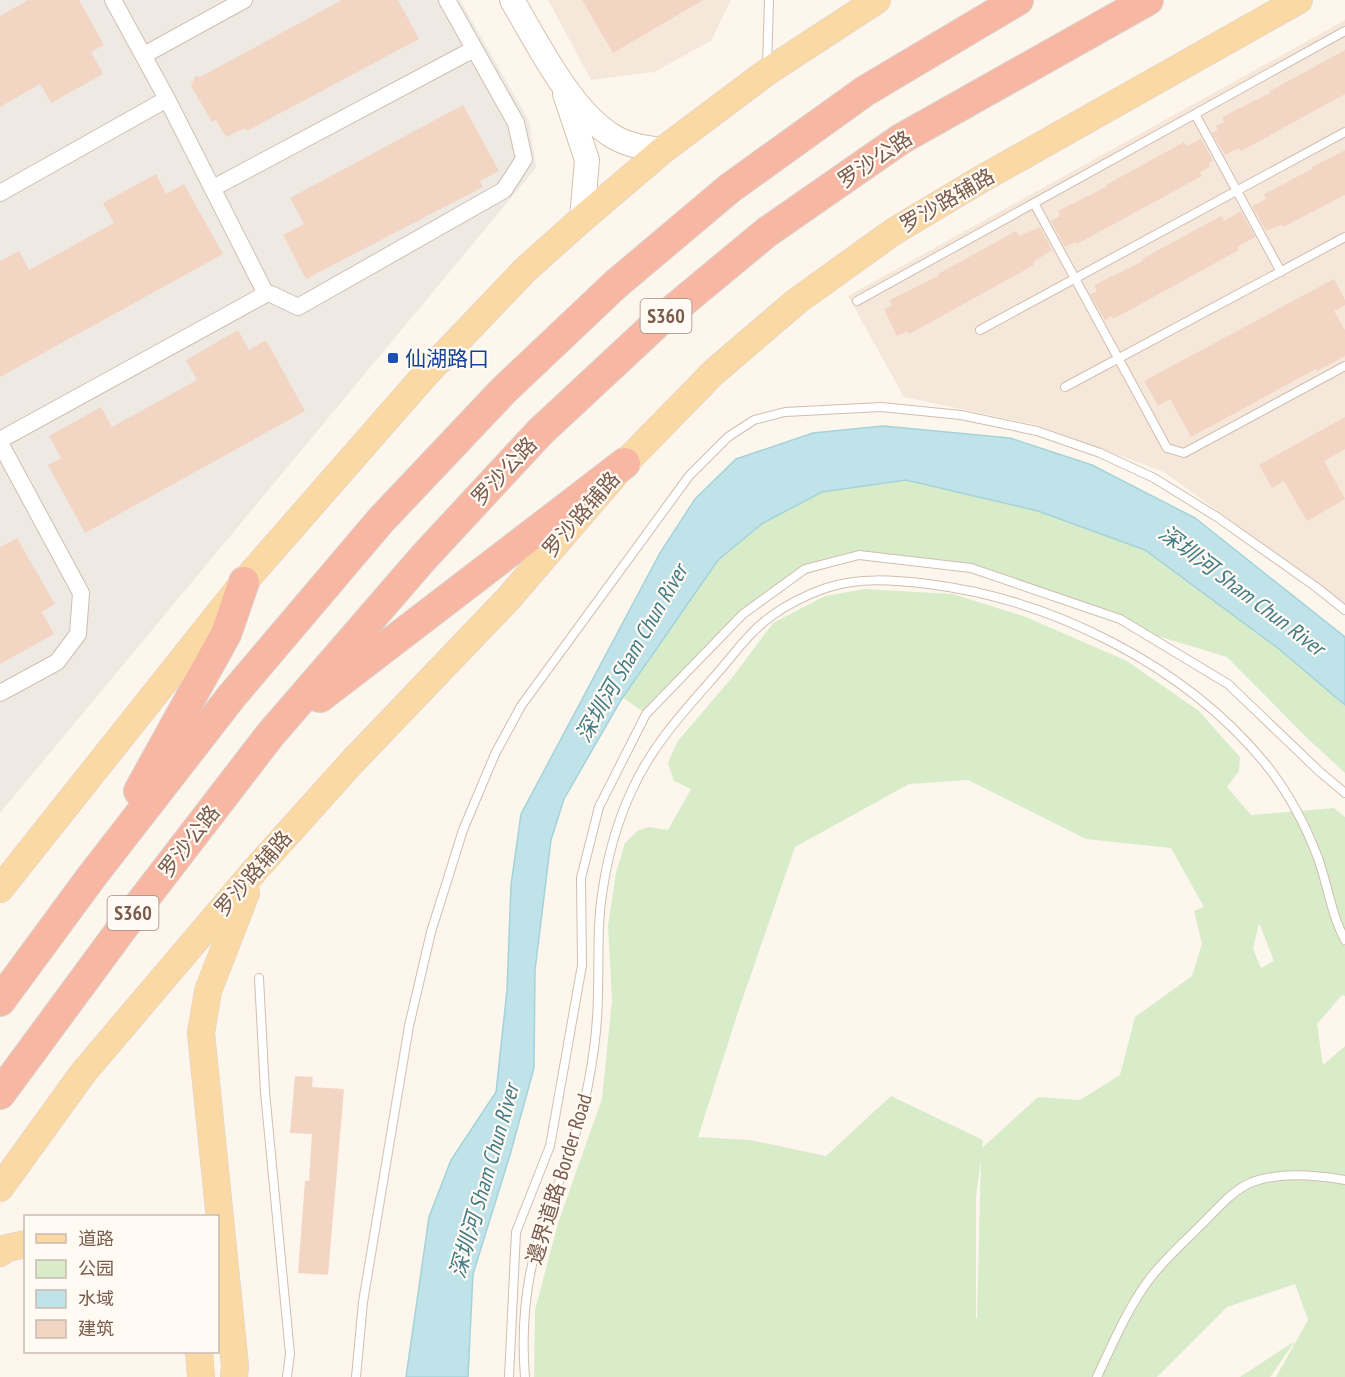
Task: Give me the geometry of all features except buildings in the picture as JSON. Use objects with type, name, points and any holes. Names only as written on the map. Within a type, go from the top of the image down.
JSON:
[{"type":"highway","name":"S360","points":[[0,1000],[92,876],[231,697],[366,538],[520,374],[616,284],[730,188],[865,91],[1018,0]]},
{"type":"highway","name":"罗沙公路","points":[[0,1094],[137,908],[270,735],[424,556],[540,432],[656,324],[766,232],[901,140],[1148,0]]},
{"type":"highway","points":[[270,735],[625,463]]},
{"type":"highway","points":[[92,876],[226,634],[244,582]]},
{"type":"main road","points":[[0,889],[244,582],[425,375],[525,270],[663,150],[767,72],[878,0]]},
{"type":"main road","name":"罗沙路辅路","points":[[0,1188],[83,1073],[256,869],[353,761],[508,599],[625,463],[714,372],[797,301],[893,232],[978,181],[1299,0]]},
{"type":"main road","points":[[234,1377],[235,1366],[201,1033],[208,991],[256,869]]},
{"type":"main road","points":[[0,1253],[7,1248],[24,1244]]},
{"type":"main road","points":[[199,1353],[201,1377]]},
{"type":"street","points":[[113,0],[144,55],[267,294]]},
{"type":"street","points":[[144,55],[244,0]]},
{"type":"street","points":[[0,693],[57,662],[78,634],[81,593],[0,442],[267,294],[298,308],[504,190],[524,159],[516,123],[447,0]]},
{"type":"street","points":[[512,0],[563,86],[595,122],[613,136],[636,146],[663,150]]},
{"type":"street","points":[[213,188],[474,49]]},
{"type":"street","points":[[563,86],[587,160],[582,219]]},
{"type":"street","points":[[0,194],[167,99]]},
{"type":"lane","points":[[767,72],[769,0]]},
{"type":"lane","points":[[857,301],[1345,31]]},
{"type":"lane","points":[[1195,114],[1281,272]]},
{"type":"lane","points":[[980,330],[1345,132]]},
{"type":"lane","points":[[1034,203],[1167,448],[1184,453],[1345,366]]},
{"type":"lane","points":[[1065,387],[1345,237]]},
{"type":"lane","points":[[356,1377],[363,1302],[409,1026],[431,932],[463,830],[495,753],[521,706],[689,476],[728,437],[754,420],[785,412],[881,407],[961,415],[1036,431],[1100,453],[1154,478],[1217,517],[1345,610]]},
{"type":"lane","points":[[509,1377],[516,1233],[550,1146],[582,965],[581,878],[599,807],[646,714],[743,614],[805,569],[859,555],[971,568],[1120,619],[1228,684],[1345,793]]},
{"type":"lane","name":"邊界道路 Border Road","points":[[525,1377],[524,1324],[533,1263],[542,1229],[577,1133],[591,1068],[598,1008],[598,943],[601,906],[607,865],[631,792],[660,741],[746,639],[766,619],[808,595],[839,584],[874,580],[939,585],[965,590],[1015,603],[1090,632],[1158,669],[1227,724],[1265,763],[1290,799],[1317,858],[1332,911],[1345,940]]},
{"type":"lane","points":[[259,978],[265,1092],[290,1354],[287,1377]]},
{"type":"lane","points":[[1097,1377],[1122,1324],[1149,1279],[1210,1215],[1237,1191],[1258,1180],[1280,1177],[1323,1176],[1345,1180]]},
{"type":"shaded area","points":[[0,0],[460,0],[529,121],[536,168],[0,813]]},
{"type":"shaded area","points":[[548,0],[731,0],[711,41],[654,72],[591,80]]},
{"type":"shaded area","points":[[1345,20],[1345,603],[1164,472],[1037,425],[904,397],[848,296]]},
{"type":"green space","points":[[911,452],[1156,524],[1345,672],[1345,773],[1227,657],[1141,631],[971,568],[848,558],[790,581],[730,627],[646,714],[610,688],[776,467]]},
{"type":"green space","points":[[865,589],[953,594],[1026,617],[1127,661],[1199,711],[1240,757],[1239,771],[1227,787],[1251,815],[1334,808],[1345,817],[1345,996],[1342,995],[1317,1024],[1323,1065],[1345,1046],[1345,1377],[1276,1377],[1308,1320],[1295,1284],[1227,1307],[1157,1377],[534,1377],[535,1310],[558,1223],[602,1099],[612,1000],[608,926],[616,873],[625,843],[637,831],[649,827],[668,830],[691,789],[674,781],[668,763],[677,742],[735,674],[773,623],[825,596]],"holes":[[[968,780],[1086,839],[1171,848],[1204,907],[1194,911],[1202,944],[1192,976],[1135,1017],[1120,1075],[1080,1100],[1038,1097],[982,1148],[983,1140],[891,1096],[826,1156],[750,1140],[698,1137],[795,847],[909,784]],[[1259,923],[1274,961],[1261,968],[1253,949]],[[981,1158],[977,1318],[976,1318],[976,1197]]]},
{"type":"green space","points":[[1295,1341],[1270,1377],[1240,1377]]},
{"type":"water","name":"深圳河 Sham Chun River","points":[[883,426],[1010,438],[1092,465],[1195,518],[1345,637],[1345,705],[1279,649],[1145,550],[1038,511],[906,480],[822,492],[763,523],[718,560],[621,700],[564,799],[551,840],[535,970],[534,1068],[473,1274],[468,1377],[406,1377],[429,1217],[451,1160],[496,1092],[507,990],[511,885],[521,814],[660,553],[695,499],[736,459],[813,433]]},
{"type":"place","name":"仙湖路口","points":[[393,358]]}]
